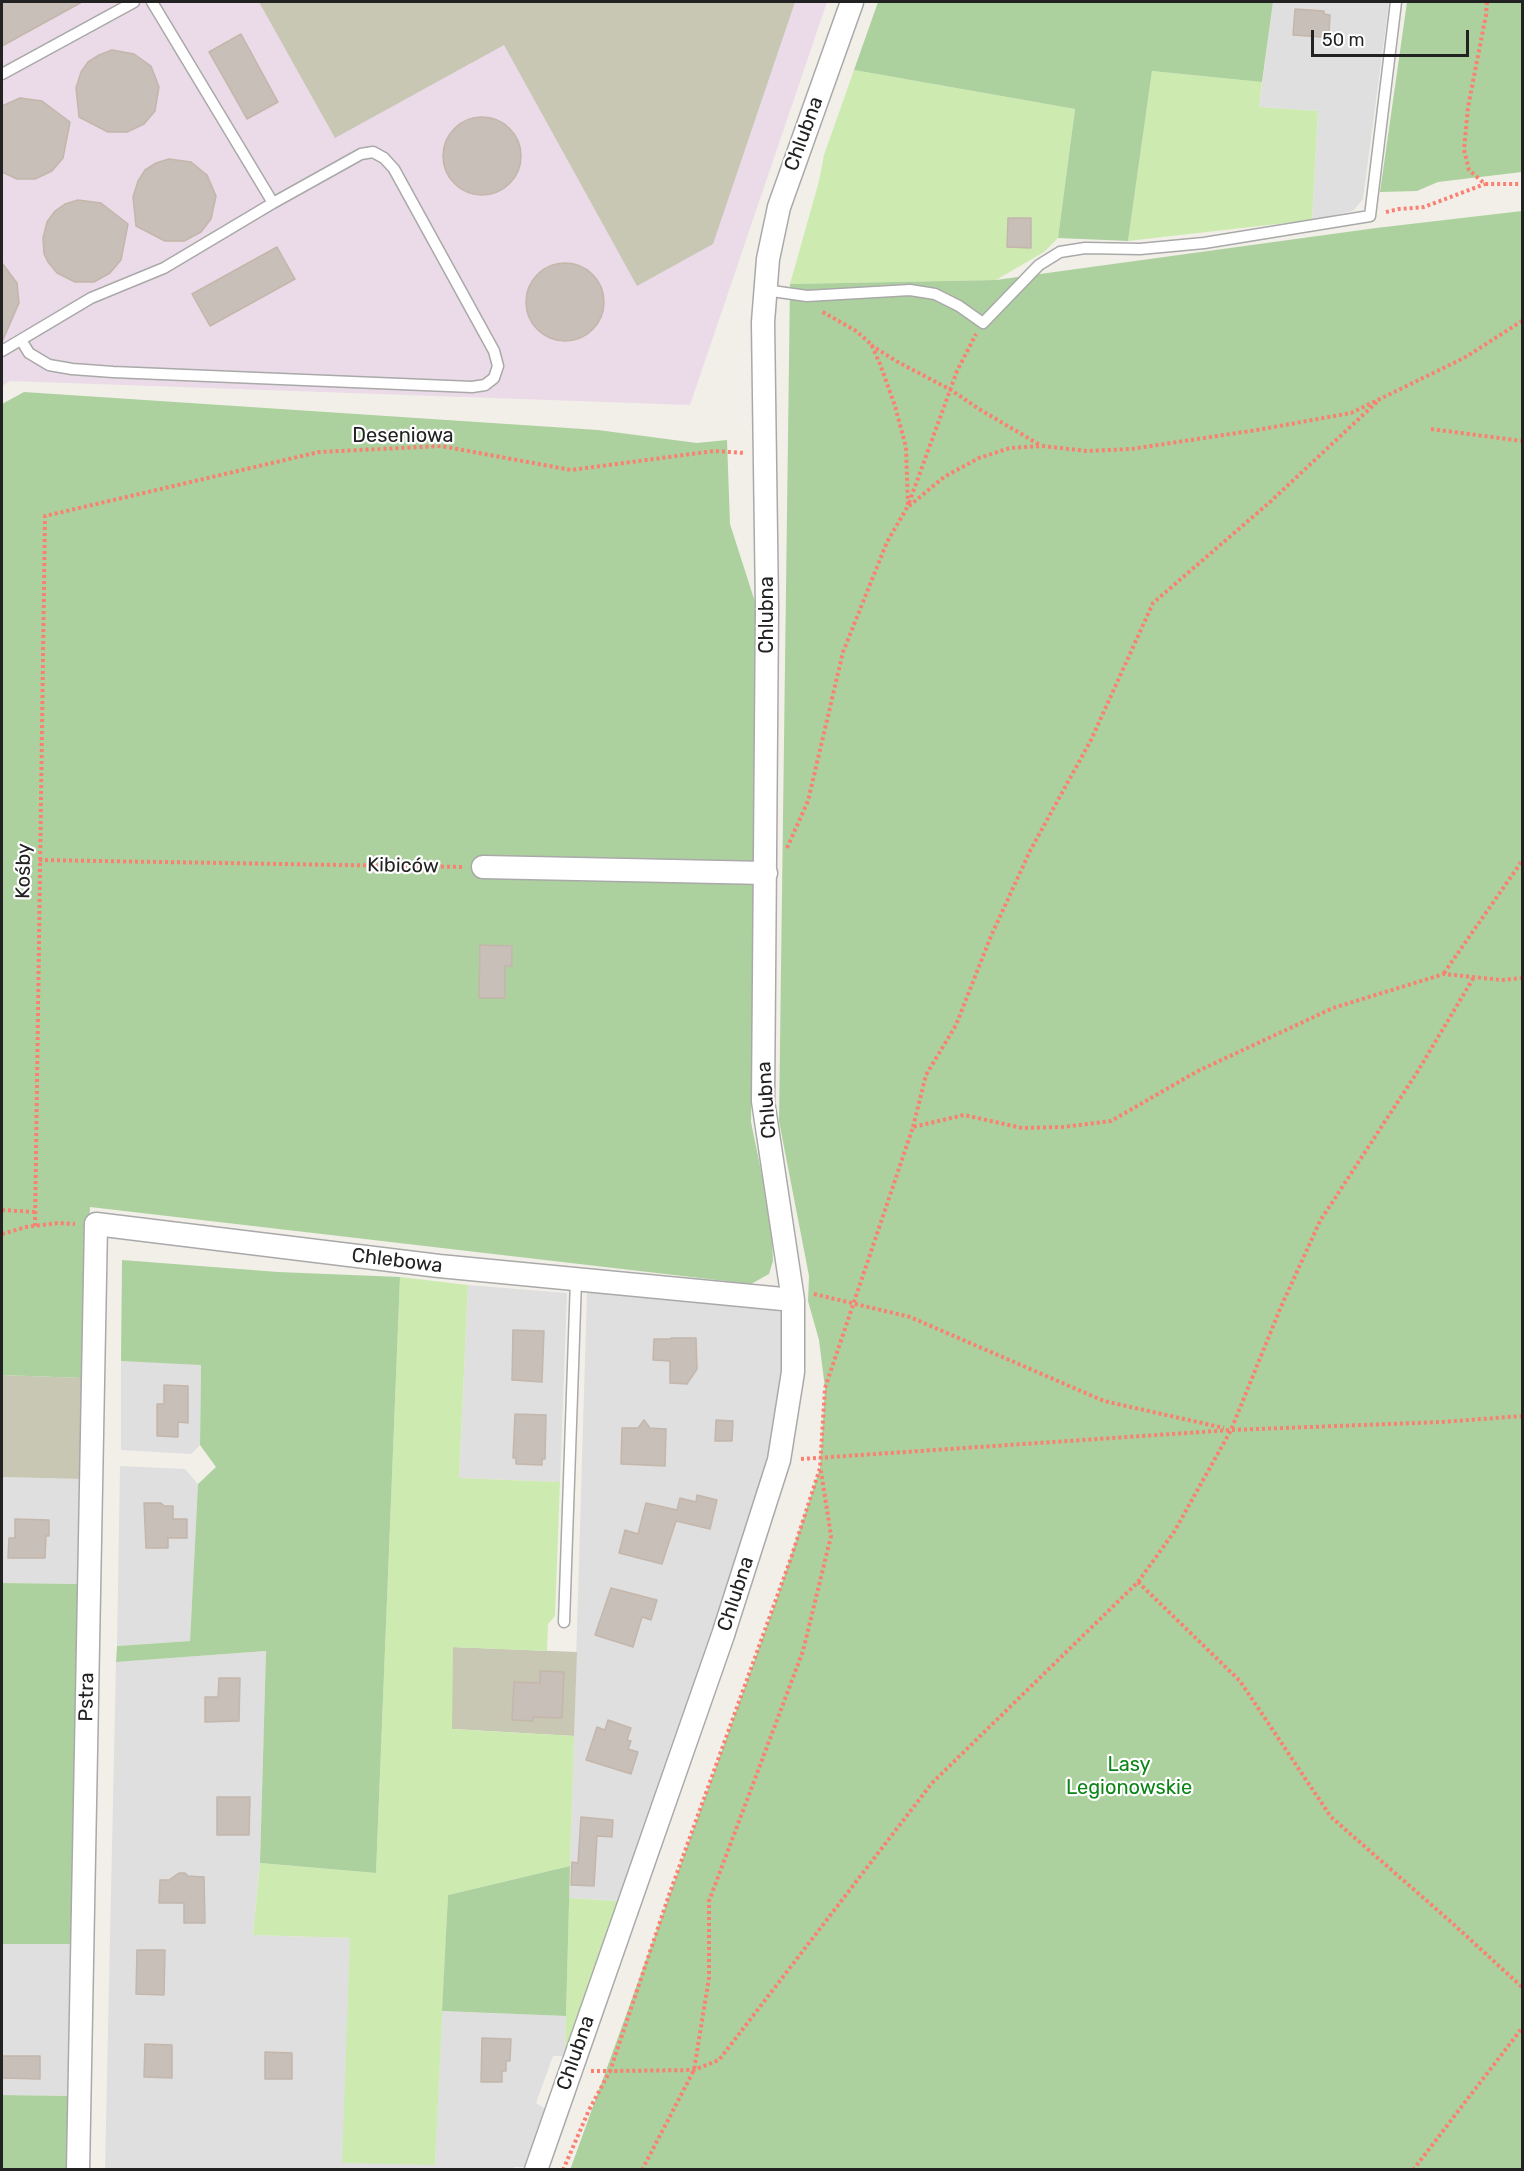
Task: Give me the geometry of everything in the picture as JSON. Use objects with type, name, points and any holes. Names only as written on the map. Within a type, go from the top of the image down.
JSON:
[{"type":"street","name":"Chlubna","points":[[536,2169],[723,1635],[779,1460],[793,1372],[792,1295],[763,1101],[767,608],[763,356],[765,290],[771,241],[779,207],[852,2]]},
{"type":"street","points":[[483,867],[766,873]]},
{"type":"street","name":"Chlebowa","points":[[96,1224],[439,1266],[576,1280],[792,1295]]},
{"type":"street","name":"Pstra","points":[[78,2169],[96,1224]]},
{"type":"lane","points":[[2,74],[134,2]]},
{"type":"lane","points":[[152,2],[273,203]]},
{"type":"lane","points":[[765,290],[807,296],[910,290],[935,294],[959,306],[983,323],[1039,265],[1060,252],[1085,248],[1140,249],[1204,243],[1371,216],[1396,2]]},
{"type":"lane","points":[[2,351],[90,298],[164,268],[361,154],[373,152],[384,158],[394,169],[494,351],[498,366],[494,378],[485,385],[472,387],[72,369],[49,365],[38,360],[21,340]]},
{"type":"lane","points":[[564,1622],[576,1280]]},
{"type":"path","points":[[1485,184],[1470,170],[1464,150],[1468,107],[1487,2]]},
{"type":"path","points":[[1371,216],[1399,209],[1424,207],[1485,184],[1522,184]]},
{"type":"path","points":[[789,293],[856,332],[870,345],[896,361],[951,390],[1042,446]]},
{"type":"path","points":[[908,506],[944,477],[979,458],[1010,448],[1042,446],[1087,451],[1131,449],[1351,413],[1464,358],[1522,321]]},
{"type":"path","points":[[785,853],[808,801],[843,652],[887,542],[908,506],[957,371],[983,323]]},
{"type":"path","points":[[870,345],[895,406],[906,447],[908,506]]},
{"type":"path","points":[[563,2169],[589,2110],[610,2072],[668,1898],[783,1580],[820,1468],[825,1388],[913,1127],[926,1075],[956,1025],[991,936],[1030,851],[1091,740],[1153,603],[1270,502],[1380,399]]},
{"type":"path","points":[[1431,429],[1522,441]]},
{"type":"path","name":"Deseniowa","points":[[45,516],[319,452],[441,446],[571,470],[714,451],[765,455]]},
{"type":"path","name":"Kośby","points":[[35,1226],[45,516]]},
{"type":"path","name":"Kibiców","points":[[39,860],[483,867]]},
{"type":"path","points":[[1444,974],[1522,861]]},
{"type":"path","points":[[913,1127],[964,1115],[1022,1128],[1063,1127],[1111,1121],[1198,1071],[1333,1008],[1444,974],[1502,980],[1522,978]]},
{"type":"path","points":[[610,2072],[694,2070],[719,2060],[932,1783],[1138,1582],[1174,1532],[1231,1430],[1280,1308],[1320,1221],[1416,1074],[1474,977]]},
{"type":"path","points":[[2,1210],[35,1212]]},
{"type":"path","points":[[2,1234],[58,1223],[96,1224]]},
{"type":"path","points":[[792,1295],[854,1303],[910,1317],[1104,1401],[1231,1430]]},
{"type":"path","points":[[779,1460],[1231,1430],[1442,1422],[1522,1416]]},
{"type":"path","points":[[642,2169],[694,2070],[709,1978],[709,1901],[803,1651],[831,1536],[820,1468]]},
{"type":"path","points":[[1138,1582],[1240,1681],[1331,1817],[1522,1987]]},
{"type":"path","points":[[1413,2169],[1522,2028]]},
{"type":"shaded area","points":[[2,2],[827,2],[690,405],[10,381],[2,386]]},
{"type":"shaded area","points":[[259,2],[795,2],[713,244],[637,286],[504,45],[335,138]]},
{"type":"shaded area","points":[[1273,2],[1389,2],[1363,199],[1353,211],[1312,220],[1318,111],[1259,107]]},
{"type":"shaded area","points":[[468,1285],[567,1293],[560,1482],[459,1478]]},
{"type":"shaded area","points":[[591,1289],[785,1308],[782,1408],[761,1491],[619,1901],[569,1898],[587,1292]]},
{"type":"shaded area","points":[[121,1361],[201,1364],[200,1445],[191,1454],[121,1450]]},
{"type":"shaded area","points":[[2,1375],[82,1378],[82,1479],[2,1477]]},
{"type":"shaded area","points":[[120,1466],[185,1469],[198,1484],[190,1641],[117,1646]]},
{"type":"shaded area","points":[[2,1477],[82,1479],[80,1584],[2,1583]]},
{"type":"shaded area","points":[[452,1647],[577,1652],[574,1736],[452,1729]]},
{"type":"shaded area","points":[[266,1651],[260,1863],[253,1935],[350,1938],[435,2165],[442,2011],[566,2016],[565,2056],[553,2056],[536,2103],[546,2109],[526,2167],[514,2167],[513,2170],[105,2170],[116,1662]]},
{"type":"shaded area","points":[[2,1944],[73,1944],[69,2096],[2,2095]]},
{"type":"green space","points":[[878,2],[1273,2],[1262,82],[1152,71],[1128,241],[1058,238],[1075,109],[854,70]]},
{"type":"green space","points":[[1407,2],[1522,2],[1522,172],[1438,182],[1417,191],[1380,192]]},
{"type":"green space","points":[[854,70],[1075,109],[1058,238],[1044,252],[996,280],[790,284],[824,155]]},
{"type":"green space","points":[[1152,71],[1262,82],[1259,107],[1318,111],[1312,220],[1128,241]]},
{"type":"green space","name":"Lasy Legionowskie","points":[[1522,211],[1522,2169],[570,2170],[777,1598],[820,1468],[825,1388],[819,1340],[808,1301],[809,1276],[779,1121],[790,284],[996,280],[1376,228]]},
{"type":"green space","points":[[24,392],[598,430],[697,443],[727,440],[730,524],[756,605],[751,1122],[772,1236],[773,1261],[769,1274],[751,1284],[90,1207],[82,1378],[2,1375],[2,404]]},
{"type":"green space","points":[[122,1260],[278,1272],[400,1277],[376,1873],[260,1863],[266,1651],[116,1662],[117,1646],[190,1641],[198,1484],[216,1467],[200,1445],[201,1365],[121,1361]]},
{"type":"green space","points":[[400,1277],[468,1285],[459,1478],[560,1482],[555,1616],[548,1624],[547,1651],[453,1647],[452,1729],[574,1736],[570,1866],[448,1895],[435,2165],[342,2163],[350,1938],[253,1935],[260,1863],[376,1873]]},
{"type":"green space","points":[[2,1583],[80,1584],[73,1944],[2,1944]]},
{"type":"green space","points":[[570,1866],[566,2016],[442,2011],[448,1895]]},
{"type":"green space","points":[[569,1898],[619,1901],[565,2056]]},
{"type":"green space","points":[[2,2095],[69,2096],[67,2169],[2,2170]]},
{"type":"building","points":[[2,2],[82,2],[2,46]]},
{"type":"building","points":[[1295,9],[1324,11],[1324,14],[1330,15],[1329,34],[1323,34],[1322,37],[1293,35]]},
{"type":"building","points":[[241,34],[278,102],[247,119],[209,52]]},
{"type":"building","points":[[112,50],[134,54],[151,66],[159,87],[155,111],[144,124],[127,132],[108,132],[79,117],[76,88],[81,72],[88,62]]},
{"type":"building","points":[[20,98],[42,101],[70,122],[63,158],[52,171],[35,179],[17,179],[2,172],[2,106]]},
{"type":"building","points":[[482,117],[497,120],[509,129],[518,141],[521,156],[518,171],[509,183],[497,192],[482,195],[467,192],[455,183],[446,171],[443,156],[446,141],[455,129],[467,120]]},
{"type":"building","points":[[169,159],[191,162],[207,175],[216,196],[211,219],[201,232],[184,241],[165,241],[136,226],[133,197],[138,181],[145,170]]},
{"type":"building","points":[[78,200],[101,203],[128,224],[121,260],[110,273],[94,282],[75,282],[57,273],[44,254],[43,238],[47,222],[55,211],[65,204]]},
{"type":"building","points":[[1008,218],[1031,218],[1031,248],[1007,247]]},
{"type":"building","points":[[277,247],[295,279],[210,326],[192,294]]},
{"type":"building","points":[[2,263],[17,283],[19,303],[2,342]]},
{"type":"building","points":[[565,263],[580,266],[597,280],[604,302],[601,317],[587,334],[565,341],[550,338],[533,324],[526,302],[529,287],[543,270]]},
{"type":"building","points":[[480,945],[512,946],[512,966],[505,966],[505,998],[479,998]]},
{"type":"building","points":[[513,1330],[544,1331],[542,1382],[512,1380]]},
{"type":"building","points":[[696,1338],[697,1369],[687,1384],[670,1383],[670,1361],[653,1360],[654,1339]]},
{"type":"building","points":[[164,1385],[188,1386],[188,1423],[178,1422],[178,1437],[157,1436],[157,1404],[164,1404]]},
{"type":"building","points":[[515,1414],[546,1415],[545,1459],[542,1459],[542,1465],[516,1464],[516,1458],[513,1458]]},
{"type":"building","points":[[644,1420],[650,1428],[666,1429],[665,1466],[621,1464],[622,1428],[638,1428]]},
{"type":"building","points":[[716,1420],[733,1421],[732,1441],[715,1441]]},
{"type":"building","points":[[697,1495],[717,1500],[710,1529],[676,1521],[662,1564],[619,1553],[625,1530],[638,1534],[646,1503],[677,1510],[680,1498],[696,1502]]},
{"type":"building","points":[[144,1503],[173,1506],[173,1519],[187,1519],[187,1538],[168,1538],[168,1548],[146,1548]]},
{"type":"building","points":[[15,1519],[49,1520],[45,1558],[8,1558],[9,1538],[15,1538]]},
{"type":"building","points":[[611,1588],[657,1600],[651,1620],[642,1617],[633,1647],[595,1635]]},
{"type":"building","points":[[540,1671],[564,1672],[562,1718],[533,1717],[533,1721],[512,1720],[514,1682],[540,1683]]},
{"type":"building","points":[[219,1678],[240,1678],[239,1721],[205,1722],[205,1697],[218,1697]]},
{"type":"building","points":[[608,1720],[631,1728],[627,1740],[631,1741],[628,1749],[638,1752],[631,1774],[586,1760],[597,1727],[605,1730]]},
{"type":"building","points":[[217,1797],[250,1797],[249,1835],[217,1835]]},
{"type":"building","points":[[581,1817],[613,1820],[612,1837],[597,1836],[594,1886],[571,1885],[572,1862],[578,1863]]},
{"type":"building","points":[[179,1873],[204,1877],[205,1923],[184,1923],[184,1903],[159,1903],[160,1880],[169,1880]]},
{"type":"building","points":[[137,1950],[165,1950],[164,1995],[136,1994]]},
{"type":"building","points":[[482,2038],[511,2039],[510,2061],[506,2061],[506,2071],[502,2071],[502,2082],[481,2082]]},
{"type":"building","points":[[145,2044],[172,2045],[172,2078],[144,2077]]},
{"type":"building","points":[[265,2052],[292,2053],[292,2079],[265,2079]]},
{"type":"building","points":[[2,2056],[40,2056],[40,2079],[2,2078]]}]
